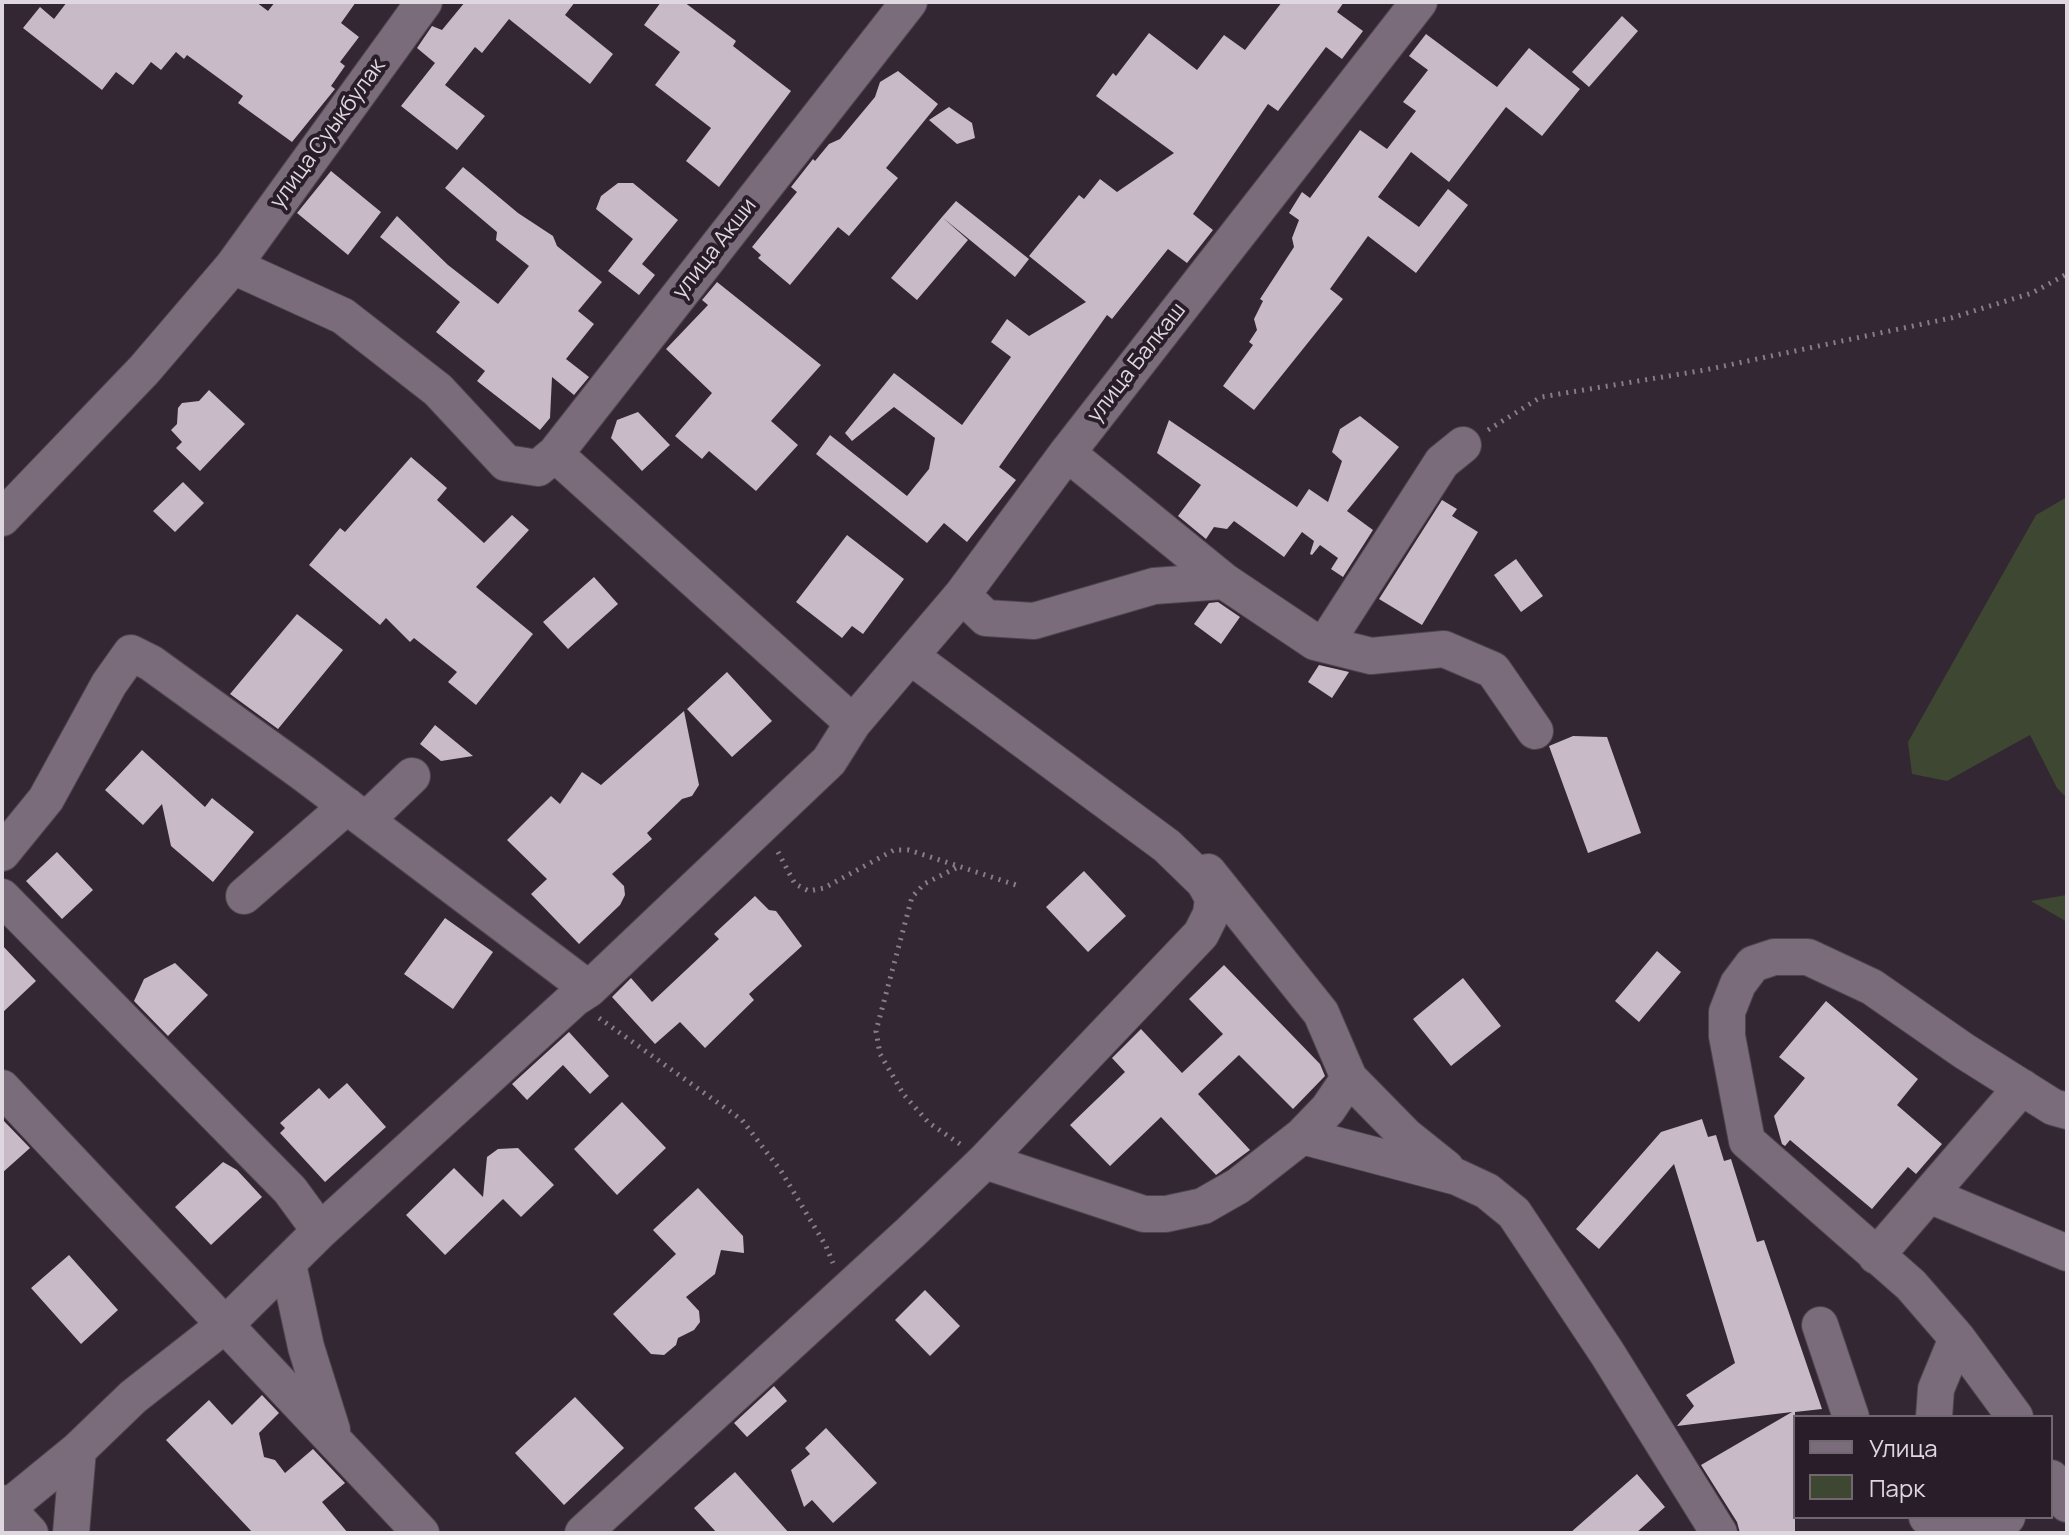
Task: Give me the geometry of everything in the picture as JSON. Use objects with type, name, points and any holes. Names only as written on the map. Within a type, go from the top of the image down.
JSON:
[{"type":"street","name":"улица Суыкбулак","points":[[2,518],[144,370],[233,266],[424,2]]},
{"type":"street","name":"улица Акши","points":[[555,454],[909,2]]},
{"type":"street","name":"улица Балкаш","points":[[13,1515],[133,1397],[226,1324],[320,1231],[582,993],[829,761],[853,723],[962,595],[1067,453],[1419,2]]},
{"type":"street","points":[[233,266],[343,316],[438,390],[506,463],[538,468],[555,454],[853,723]]},
{"type":"street","points":[[1325,644],[1442,462],[1463,445]]},
{"type":"street","points":[[1067,453],[1224,581],[1315,642],[1371,656],[1444,649],[1493,670],[1535,731]]},
{"type":"street","points":[[962,595],[986,618],[1034,621],[1154,586],[1224,581]]},
{"type":"street","points":[[2,853],[46,799],[109,684],[131,653],[151,663],[357,813],[582,993]]},
{"type":"street","points":[[910,656],[1192,867],[1213,898],[1211,914],[1201,934]]},
{"type":"street","points":[[244,896],[412,776]]},
{"type":"street","points":[[1192,867],[1201,867],[1215,878],[1233,908],[1321,1013],[1349,1078],[1406,1136],[1457,1177]]},
{"type":"street","points":[[2,897],[290,1190],[320,1231]]},
{"type":"street","points":[[583,1533],[985,1161],[1201,934],[1233,908]]},
{"type":"street","points":[[2014,1415],[1957,1338],[1911,1285],[1747,1141],[1729,1050],[1727,1012],[1738,984],[1753,964],[1774,957],[1808,957],[1872,987],[2053,1107],[2067,1111]]},
{"type":"street","points":[[985,1161],[1144,1214],[1166,1214],[1203,1206],[1238,1186],[1302,1136],[1328,1109],[1349,1078]]},
{"type":"street","points":[[1876,1256],[2022,1087]]},
{"type":"street","points":[[2,1088],[421,1533]]},
{"type":"street","points":[[1302,1136],[1457,1177],[1487,1191],[1514,1213],[1607,1353],[1719,1533]]},
{"type":"street","points":[[1929,1195],[2067,1253]]},
{"type":"street","points":[[288,1264],[306,1347],[336,1443]]},
{"type":"street","points":[[1820,1325],[1837,1385],[1850,1415]]},
{"type":"street","points":[[1934,1415],[1936,1389],[1957,1338]]},
{"type":"street","points":[[71,1533],[78,1450]]},
{"type":"path","points":[[1463,445],[1541,397],[1705,370],[1951,318],[2032,293],[2067,274]]},
{"type":"path","points":[[763,825],[795,884],[809,891],[824,888],[894,850],[909,850],[956,868],[1016,885]]},
{"type":"path","points":[[956,868],[924,884],[912,897],[876,1031],[880,1054],[904,1095],[929,1123],[985,1161]]},
{"type":"path","points":[[582,993],[742,1120],[781,1171],[826,1246],[844,1294]]},
{"type":"green space","points":[[2067,497],[2067,798],[2057,788],[2030,735],[1947,781],[1912,774],[1908,742],[2036,515]]},
{"type":"green space","points":[[2067,895],[2067,922],[2031,901]]},
{"type":"building","points":[[67,2],[256,2],[268,11],[275,2],[356,2],[341,23],[359,37],[340,62],[345,66],[331,86],[335,89],[292,142],[238,103],[243,96],[187,55],[184,59],[176,52],[161,70],[151,62],[133,85],[116,72],[102,90],[23,28],[40,7],[54,19]]},
{"type":"building","points":[[465,2],[575,2],[565,15],[613,54],[590,84],[509,19],[482,53],[475,47],[445,85],[485,116],[457,150],[401,106],[435,63],[417,48],[432,26],[442,30]]},
{"type":"building","points":[[661,2],[684,2],[736,41],[733,46],[791,91],[719,187],[686,161],[711,128],[655,85],[680,52],[644,25]]},
{"type":"building","points":[[1282,2],[1344,2],[1337,12],[1363,31],[1342,59],[1326,47],[1278,111],[1268,104],[1193,214],[1213,230],[1187,263],[1168,249],[1112,319],[1107,315],[999,467],[1016,480],[967,542],[944,523],[927,543],[816,454],[830,435],[907,496],[929,469],[935,438],[894,407],[852,441],[845,433],[894,373],[962,425],[1011,357],[991,342],[1007,319],[1029,336],[1086,302],[1029,256],[1079,195],[1084,199],[1100,179],[1117,192],[1174,153],[1096,96],[1113,73],[1116,76],[1149,33],[1197,70],[1224,35],[1245,50]]},
{"type":"building","points":[[1622,16],[1638,31],[1589,87],[1572,72]]},
{"type":"building","points":[[1426,34],[1497,87],[1529,48],[1580,89],[1542,136],[1506,107],[1449,182],[1411,152],[1378,197],[1419,227],[1448,189],[1468,205],[1416,273],[1368,236],[1330,289],[1343,299],[1254,410],[1223,386],[1253,345],[1249,342],[1257,330],[1254,319],[1263,301],[1260,299],[1294,247],[1292,238],[1299,220],[1289,213],[1302,192],[1310,198],[1360,130],[1387,149],[1416,111],[1403,102],[1428,70],[1409,56]]},
{"type":"building","points":[[898,71],[938,104],[886,168],[898,178],[849,236],[838,227],[790,285],[758,258],[761,255],[752,247],[797,192],[791,187],[813,159],[815,161],[829,144],[840,139],[875,97],[880,82]]},
{"type":"building","points":[[949,107],[972,123],[975,138],[957,144],[929,120]]},
{"type":"building","points":[[463,167],[518,213],[553,236],[557,246],[602,282],[578,311],[594,324],[566,359],[589,377],[574,395],[552,377],[550,418],[540,430],[477,381],[485,371],[436,332],[460,302],[380,237],[397,216],[448,265],[498,304],[529,266],[496,240],[497,232],[445,188]]},
{"type":"building","points":[[331,171],[381,212],[348,255],[297,213]]},
{"type":"building","points":[[618,183],[633,183],[678,220],[642,264],[655,275],[639,295],[608,271],[633,239],[596,209],[601,196]]},
{"type":"building","points":[[956,201],[1029,259],[1015,277],[942,217]]},
{"type":"building","points":[[942,217],[968,240],[917,300],[891,278]]},
{"type":"building","points":[[717,282],[821,365],[771,421],[798,445],[756,491],[709,451],[702,459],[675,436],[712,393],[666,349],[708,305],[702,300]]},
{"type":"building","points":[[209,390],[245,424],[200,471],[176,448],[182,442],[171,430],[177,424],[178,408],[182,403],[199,401]]},
{"type":"building","points":[[638,412],[670,445],[642,471],[611,438],[617,420]]},
{"type":"building","points":[[1360,416],[1399,447],[1347,511],[1373,530],[1343,577],[1331,569],[1338,558],[1320,545],[1310,554],[1314,541],[1302,532],[1284,557],[1234,521],[1227,529],[1214,527],[1206,539],[1178,516],[1201,485],[1157,453],[1169,420],[1297,507],[1309,489],[1328,502],[1342,461],[1332,452],[1340,429]]},
{"type":"building","points":[[411,457],[447,488],[437,500],[484,543],[512,515],[529,530],[476,587],[533,634],[476,705],[448,682],[457,672],[414,638],[410,642],[386,618],[380,625],[309,565],[340,528],[345,532]]},
{"type":"building","points":[[183,482],[204,503],[175,532],[153,511]]},
{"type":"building","points":[[1442,500],[1457,509],[1452,516],[1478,532],[1422,625],[1379,599]]},
{"type":"building","points":[[847,535],[904,579],[863,634],[852,626],[842,638],[796,602]]},
{"type":"building","points":[[1516,559],[1543,596],[1521,612],[1494,575]]},
{"type":"building","points":[[594,577],[618,604],[568,649],[543,622]]},
{"type":"building","points":[[1218,602],[1240,617],[1221,644],[1194,624],[1209,603]]},
{"type":"building","points":[[297,614],[343,650],[278,729],[230,694]]},
{"type":"building","points":[[1319,665],[1349,672],[1332,698],[1308,682]]},
{"type":"building","points":[[727,672],[772,721],[732,757],[687,709]]},
{"type":"building","points":[[684,711],[699,785],[692,796],[682,799],[647,833],[652,839],[612,874],[624,886],[625,895],[620,905],[579,944],[531,894],[547,879],[507,840],[551,796],[560,804],[582,772],[601,785]]},
{"type":"building","points":[[435,725],[473,756],[441,761],[420,744]]},
{"type":"building","points":[[1573,736],[1607,737],[1641,833],[1588,853],[1549,746]]},
{"type":"building","points":[[142,750],[205,807],[212,798],[254,832],[213,882],[171,846],[162,804],[143,825],[105,790]]},
{"type":"building","points":[[57,852],[93,890],[62,919],[26,881]]},
{"type":"building","points":[[1084,871],[1126,916],[1088,952],[1046,907]]},
{"type":"building","points":[[755,896],[769,910],[776,911],[802,946],[749,994],[754,1000],[705,1048],[680,1022],[655,1044],[612,997],[631,978],[652,1002],[719,939],[714,934]]},
{"type":"building","points":[[445,918],[493,952],[453,1009],[404,974]]},
{"type":"building","points":[[2,945],[36,981],[2,1013]]},
{"type":"building","points":[[1657,951],[1681,972],[1639,1022],[1615,1001]]},
{"type":"building","points":[[175,963],[208,995],[168,1036],[134,1001],[144,979]]},
{"type":"building","points":[[1224,965],[1320,1064],[1325,1076],[1293,1109],[1239,1055],[1198,1094],[1250,1150],[1216,1175],[1161,1117],[1110,1166],[1070,1125],[1125,1072],[1112,1058],[1141,1029],[1182,1073],[1223,1034],[1189,999]]},
{"type":"building","points":[[1463,978],[1501,1026],[1451,1066],[1413,1019]]},
{"type":"building","points":[[1826,1001],[1918,1079],[1897,1105],[1942,1144],[1916,1174],[1908,1167],[1872,1209],[1790,1140],[1785,1146],[1782,1144],[1774,1116],[1805,1078],[1779,1057]]},
{"type":"building","points":[[569,1032],[609,1076],[590,1094],[563,1065],[527,1100],[512,1084]]},
{"type":"building","points":[[347,1083],[386,1127],[325,1182],[280,1133],[285,1128],[280,1123],[319,1088],[329,1099]]},
{"type":"building","points":[[622,1102],[666,1148],[617,1195],[574,1149]]},
{"type":"building","points":[[2,1119],[30,1148],[2,1173]]},
{"type":"building","points":[[1702,1119],[1708,1137],[1716,1135],[1724,1161],[1731,1159],[1757,1242],[1764,1240],[1822,1409],[1795,1412],[1793,1415],[1795,1533],[1740,1533],[1737,1522],[1701,1465],[1792,1412],[1677,1426],[1694,1406],[1686,1395],[1735,1363],[1674,1164],[1599,1249],[1576,1229],[1661,1132]]},
{"type":"building","points":[[518,1148],[554,1185],[521,1217],[503,1199],[445,1255],[406,1215],[454,1168],[483,1197],[487,1157],[498,1149]]},
{"type":"building","points":[[223,1162],[237,1170],[262,1197],[211,1245],[175,1207]]},
{"type":"building","points":[[698,1188],[743,1236],[744,1253],[721,1250],[715,1274],[686,1297],[699,1311],[700,1322],[694,1330],[678,1338],[676,1345],[664,1355],[651,1354],[613,1314],[676,1254],[653,1230]]},
{"type":"building","points":[[69,1255],[118,1310],[81,1344],[31,1288]]},
{"type":"building","points":[[925,1290],[960,1326],[930,1356],[895,1320]]},
{"type":"building","points":[[774,1386],[787,1401],[747,1437],[734,1423]]},
{"type":"building","points":[[262,1395],[279,1413],[259,1433],[264,1457],[275,1460],[285,1473],[313,1449],[345,1483],[322,1502],[348,1533],[253,1533],[166,1440],[209,1400],[232,1425]]},
{"type":"building","points":[[575,1397],[624,1448],[564,1505],[515,1453]]},
{"type":"building","points":[[826,1428],[877,1483],[833,1523],[812,1500],[804,1507],[791,1470],[810,1454],[805,1448]]},
{"type":"building","points":[[735,1472],[789,1533],[717,1533],[694,1508]]},
{"type":"building","points":[[1637,1474],[1665,1507],[1636,1533],[1570,1533]]}]
